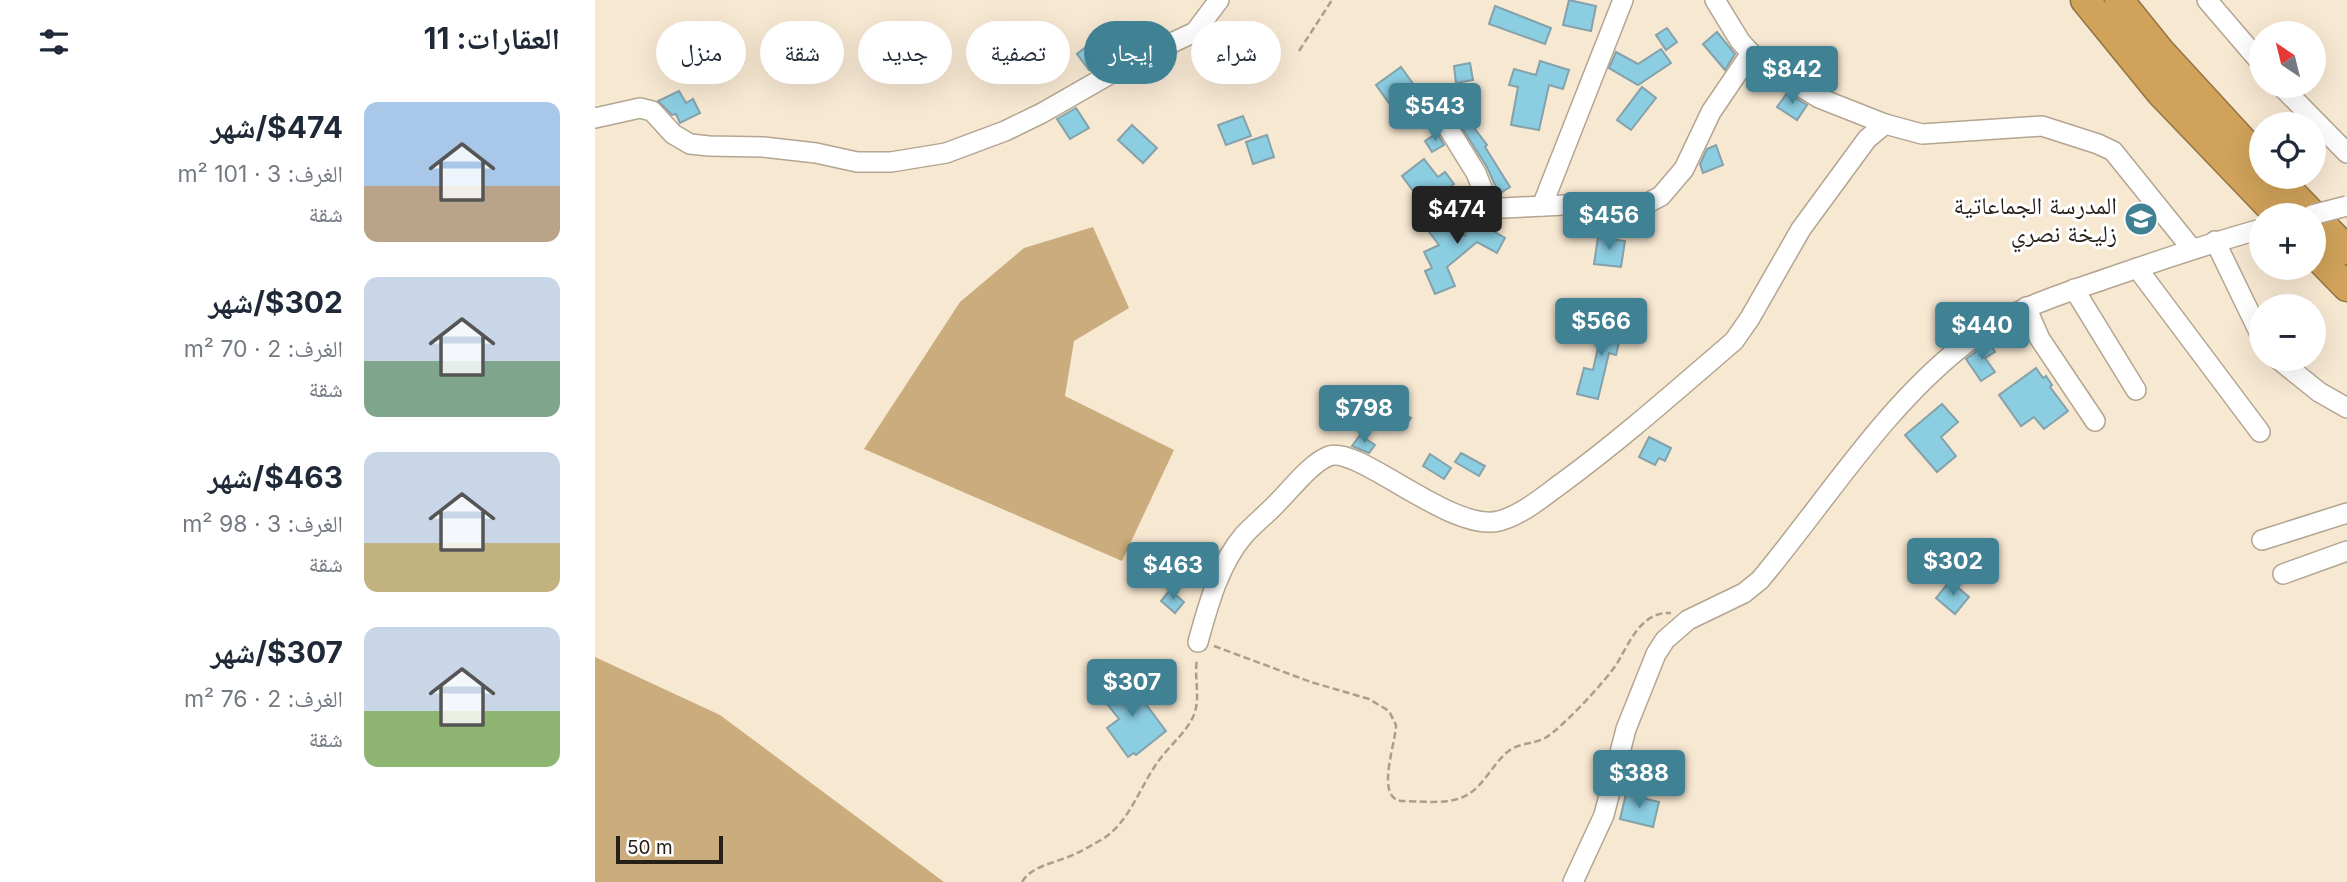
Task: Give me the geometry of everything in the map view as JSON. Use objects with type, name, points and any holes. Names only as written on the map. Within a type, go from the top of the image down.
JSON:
[{"type":"highway","points":[[2085,0],[2160,92],[2266,203]]},
{"type":"highway","points":[[2119,0],[2159,51],[2249,148]]},
{"type":"highway","points":[[2288,189],[2301,203]]},
{"type":"highway","points":[[2326,228],[2347,250]]},
{"type":"highway","points":[[2326,265],[2347,287]]},
{"type":"street","points":[[595,118],[640,108],[652,111],[673,134],[690,144],[816,153],[857,162],[891,162],[946,153],[1005,131],[1133,61],[1195,32],[1219,0]]},
{"type":"street","points":[[1542,206],[1623,0]]},
{"type":"street","points":[[1715,0],[1740,41],[1767,67],[1819,98],[1885,124],[1922,134],[2042,126],[2113,151],[2192,249]]},
{"type":"street","points":[[2207,0],[2249,49]]},
{"type":"street","points":[[1434,105],[1476,173],[1490,203],[1503,208],[1585,204],[1607,207],[1642,206],[1661,196],[1683,169],[1711,112],[1751,53]]},
{"type":"street","points":[[2293,98],[2347,153]]},
{"type":"street","points":[[1198,642],[1210,599],[1235,548],[1290,488],[1328,457],[1340,456],[1367,466],[1439,507],[1488,523],[1506,519],[1598,456],[1734,341],[1801,229],[1867,139],[1885,124]]},
{"type":"street","points":[[2326,212],[2347,206]]},
{"type":"street","points":[[1573,882],[1604,815],[1626,729],[1656,654],[1665,640],[1688,620],[1744,593],[1760,580],[1912,391],[1966,343],[2026,307],[2218,240],[2249,232]]},
{"type":"street","points":[[2218,240],[2249,309]]},
{"type":"street","points":[[2137,268],[2260,432]]},
{"type":"street","points":[[2074,289],[2136,390]]},
{"type":"street","points":[[2026,307],[2040,339],[2095,421]]},
{"type":"street","points":[[2293,371],[2319,392],[2347,408]]},
{"type":"street","points":[[2262,540],[2347,513]]},
{"type":"street","points":[[2283,574],[2347,551]]},
{"type":"path","points":[[1299,51],[1332,0]]},
{"type":"path","points":[[1022,882],[1033,870],[1069,857],[1111,834],[1128,812],[1159,761],[1192,718],[1197,696],[1195,674],[1198,642],[1381,705],[1394,717],[1396,724],[1388,777],[1390,794],[1395,800],[1401,801],[1444,800],[1463,797],[1472,792],[1512,749],[1546,737],[1565,723],[1618,663],[1633,636],[1653,615],[1669,613],[1688,620]]},
{"type":"shaded area","points":[[1093,227],[1129,308],[1074,341],[1065,396],[1174,450],[1122,561],[864,449],[960,302],[1024,248]]},
{"type":"shaded area","points":[[595,657],[720,715],[944,882],[595,882]]},
{"type":"building","points":[[1569,0],[1596,6],[1591,31],[1563,25]]},
{"type":"building","points":[[1495,6],[1551,28],[1545,44],[1489,24]]},
{"type":"building","points":[[1667,28],[1677,42],[1666,50],[1656,35]]},
{"type":"building","points":[[1717,32],[1735,54],[1725,70],[1703,44]]},
{"type":"building","points":[[1084,48],[1084,63],[1077,54]]},
{"type":"building","points":[[1661,49],[1671,63],[1638,85],[1609,68],[1616,52],[1638,64]]},
{"type":"building","points":[[1540,61],[1569,70],[1563,89],[1549,85],[1539,130],[1511,125],[1518,87],[1509,85],[1514,69],[1536,75]]},
{"type":"building","points":[[1470,63],[1473,80],[1456,83],[1454,66]]},
{"type":"building","points":[[1401,67],[1414,85],[1389,103],[1376,85]]},
{"type":"building","points":[[1456,85],[1468,105],[1464,107],[1474,123],[1472,125],[1487,145],[1485,147],[1510,187],[1499,194],[1487,167],[1441,95]]},
{"type":"building","points":[[1642,87],[1656,98],[1631,130],[1617,120]]},
{"type":"building","points":[[679,91],[686,103],[693,99],[700,113],[680,123],[676,114],[672,115],[658,101]]},
{"type":"building","points":[[1787,93],[1807,105],[1797,120],[1777,107]]},
{"type":"building","points":[[1076,108],[1089,128],[1070,139],[1057,119]]},
{"type":"building","points":[[1243,116],[1251,136],[1226,145],[1218,125]]},
{"type":"building","points":[[1132,125],[1157,148],[1143,163],[1118,140]]},
{"type":"building","points":[[1437,133],[1444,145],[1432,152],[1425,141]]},
{"type":"building","points":[[1267,135],[1274,157],[1253,164],[1246,142]]},
{"type":"building","points":[[1716,145],[1723,165],[1703,173],[1700,164],[1707,149]]},
{"type":"building","points":[[1424,159],[1438,177],[1445,172],[1454,184],[1446,190],[1449,194],[1440,201],[1443,205],[1431,215],[1402,176]]},
{"type":"building","points":[[1479,209],[1486,216],[1499,220],[1493,231],[1505,238],[1497,253],[1477,242],[1447,267],[1455,286],[1435,294],[1425,271],[1432,268],[1424,252],[1439,245],[1423,224],[1436,214],[1449,230],[1455,225],[1465,236]]},
{"type":"building","points":[[1598,237],[1625,241],[1621,267],[1594,264]]},
{"type":"building","points":[[1605,316],[1624,321],[1616,355],[1609,353],[1598,399],[1577,394],[1584,368],[1593,370]]},
{"type":"building","points":[[1989,342],[1995,352],[1985,358],[1995,372],[1981,381],[1966,359]]},
{"type":"building","points":[[2036,368],[2043,378],[2046,376],[2052,385],[2050,387],[2068,411],[2044,429],[2034,417],[2021,426],[1999,395]]},
{"type":"building","points":[[1942,404],[1958,422],[1941,437],[1956,456],[1937,472],[1905,435]]},
{"type":"building","points":[[1402,412],[1411,418],[1402,430],[1393,423]]},
{"type":"building","points":[[1360,435],[1375,445],[1369,453],[1352,446]]},
{"type":"building","points":[[1649,437],[1671,448],[1665,461],[1659,458],[1655,465],[1639,457]]},
{"type":"building","points":[[1461,453],[1485,466],[1479,476],[1455,462]]},
{"type":"building","points":[[1430,454],[1451,468],[1444,479],[1423,466]]},
{"type":"building","points":[[1950,581],[1969,597],[1955,614],[1936,598]]},
{"type":"building","points":[[1170,590],[1184,602],[1175,613],[1161,601]]},
{"type":"building","points":[[1127,679],[1166,731],[1136,755],[1134,753],[1128,757],[1107,728],[1119,719],[1100,695]]},
{"type":"building","points":[[1626,794],[1659,802],[1653,827],[1620,819]]},
{"type":"place","name":"المدرسة الجماعاتية زليخة نصري","points":[[2141,219]]}]
